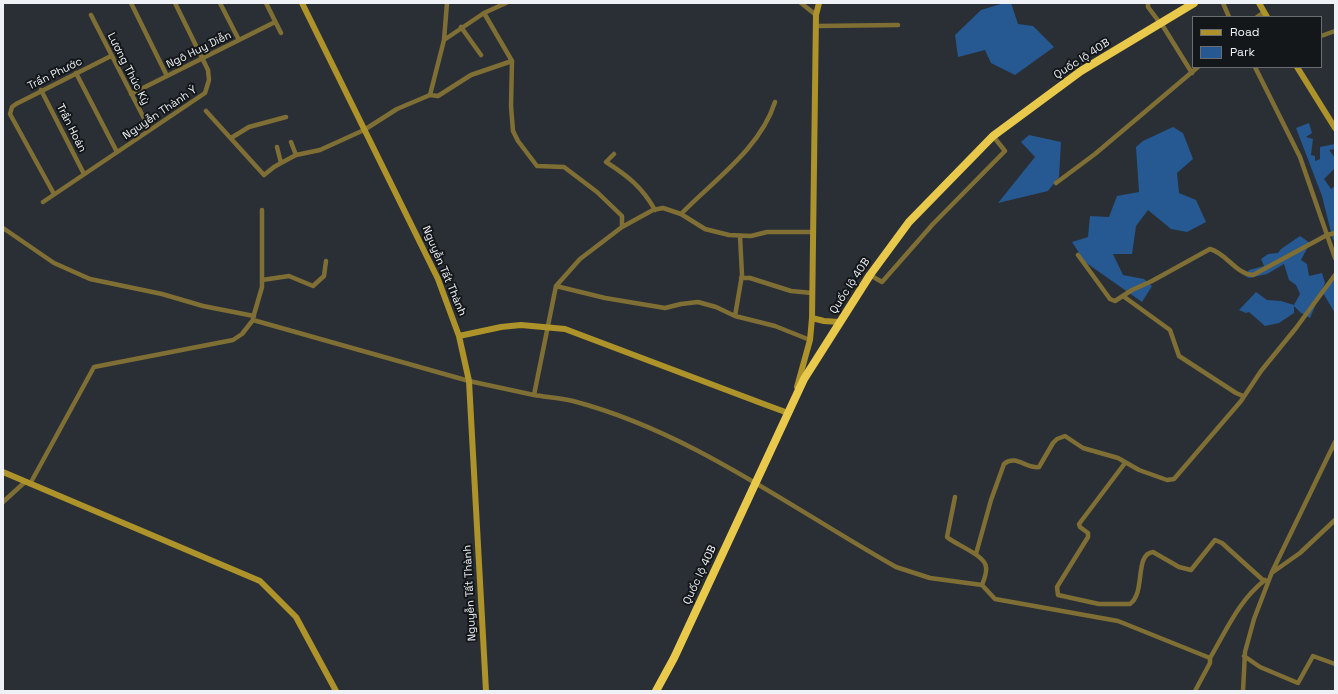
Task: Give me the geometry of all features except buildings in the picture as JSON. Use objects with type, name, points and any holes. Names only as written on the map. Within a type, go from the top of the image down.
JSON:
[{"type":"highway","name":"Quốc lộ 40B","points":[[656,691],[674,658],[804,379],[870,275],[909,222],[993,136],[1081,71],[1194,3]]},
{"type":"main road","name":"Nguyễn Tất Thành","points":[[302,3],[364,130],[427,252],[446,296],[459,336],[469,381],[486,691]]},
{"type":"main road","points":[[459,336],[501,327],[521,325],[564,329],[590,337],[713,386],[788,413],[802,371],[810,340],[812,318],[816,15],[819,3]]},
{"type":"main road","points":[[1259,3],[1266,14]]},
{"type":"main road","points":[[1298,68],[1335,128]]},
{"type":"main road","points":[[812,318],[824,321],[839,322]]},
{"type":"main road","points":[[3,472],[260,581],[296,617],[336,691]]},
{"type":"street","points":[[131,3],[167,76]]},
{"type":"street","name":"Nguyễn Thành Ý","points":[[43,202],[205,93],[209,85],[209,76],[204,58],[175,3]]},
{"type":"street","points":[[220,3],[239,40]]},
{"type":"street","points":[[266,3],[281,33]]},
{"type":"street","points":[[430,95],[444,40],[447,3]]},
{"type":"street","points":[[444,40],[484,13],[506,3]]},
{"type":"street","points":[[801,3],[816,15]]},
{"type":"street","points":[[1148,3],[1148,6],[1192,73]]},
{"type":"street","points":[[1223,3],[1229,16]]},
{"type":"street","points":[[484,13],[512,62],[512,119],[518,141],[537,166],[564,167],[577,176],[622,216],[622,227]]},
{"type":"street","name":"Lương Thúc Kỳ","points":[[91,15],[150,130]]},
{"type":"street","name":"Ngô Huy Diễn","points":[[131,94],[276,22]]},
{"type":"street","points":[[817,26],[898,26]]},
{"type":"street","points":[[462,27],[481,56]]},
{"type":"street","points":[[1322,36],[1335,31]]},
{"type":"street","name":"Trần Phước","points":[[54,194],[10,114],[10,110],[16,104],[41,90],[111,56]]},
{"type":"street","points":[[206,111],[264,175],[274,167],[296,155],[320,150],[364,130],[396,109],[430,95],[438,96],[471,75],[512,62]]},
{"type":"street","points":[[1056,183],[1101,149],[1197,68]]},
{"type":"street","points":[[1256,68],[1300,157],[1335,258]]},
{"type":"street","points":[[76,73],[117,152]]},
{"type":"street","name":"Trần Hoán","points":[[41,90],[84,174]]},
{"type":"street","points":[[681,214],[717,180],[759,134],[769,119],[775,102]]},
{"type":"street","points":[[232,138],[249,126],[286,117]]},
{"type":"street","points":[[870,275],[882,282],[933,224],[1005,151],[993,136]]},
{"type":"street","points":[[291,142],[296,155]]},
{"type":"street","points":[[277,147],[282,163]]},
{"type":"street","points":[[614,154],[606,162],[635,182],[646,194],[655,210]]},
{"type":"street","points":[[534,395],[546,327],[556,286],[580,259],[622,227],[655,210],[663,208],[681,214],[704,229],[740,236],[751,236],[767,232],[812,232]]},
{"type":"street","points":[[3,502],[28,483],[94,367],[233,340],[242,334],[253,318],[260,299],[262,280],[262,210]]},
{"type":"street","points":[[3,228],[50,260],[83,277],[105,283],[162,294],[253,318],[469,381],[534,395],[571,400],[610,412],[688,445],[896,567],[930,578],[982,586],[995,599],[1118,621],[1210,658]]},
{"type":"street","points":[[1078,256],[1110,299],[1115,301],[1132,290],[1152,281],[1210,249],[1218,252],[1243,272],[1253,275],[1327,235],[1335,233]]},
{"type":"street","points":[[735,316],[741,278],[740,236]]},
{"type":"street","points":[[262,280],[289,276],[313,286],[324,276],[326,261]]},
{"type":"street","points":[[976,554],[997,483],[1006,462],[1012,460],[1039,467],[1053,443],[1057,439],[1065,436],[1083,448],[1118,458],[1125,463],[1167,480],[1174,479],[1234,410],[1335,275]]},
{"type":"street","points":[[741,278],[750,278],[791,291],[812,293]]},
{"type":"street","points":[[556,286],[605,298],[665,308],[698,302],[716,307],[735,316],[775,326],[810,340]]},
{"type":"street","points":[[1123,296],[1170,330],[1179,356],[1243,396]]},
{"type":"street","points":[[1243,691],[1244,656],[1252,626],[1271,574],[1335,442]]},
{"type":"street","points":[[1125,463],[1079,524],[1080,527],[1088,533],[1088,537],[1057,586],[1058,595],[1099,604],[1130,604],[1135,599],[1139,591],[1142,562],[1149,553],[1154,552],[1179,567],[1191,570],[1216,540],[1264,581]]},
{"type":"street","points":[[955,497],[947,537],[976,554],[983,560],[986,566],[982,586]]},
{"type":"street","points":[[1195,691],[1210,663],[1210,658],[1240,607],[1251,592],[1271,574],[1300,553],[1335,520]]},
{"type":"street","points":[[1244,656],[1260,667],[1298,683],[1313,656],[1335,664]]},
{"type":"green space","points":[[1004,3],[1011,3],[1018,24],[1033,26],[1054,47],[1015,75],[991,63],[985,50],[958,57],[955,35],[981,10]]},
{"type":"green space","points":[[1309,123],[1312,133],[1306,137],[1313,139],[1311,155],[1315,156],[1315,161],[1320,159],[1320,147],[1335,144],[1335,149],[1329,150],[1335,158],[1335,168],[1324,179],[1331,189],[1335,186],[1335,240],[1333,240],[1322,196],[1296,128]]},
{"type":"green space","points":[[1173,127],[1183,133],[1193,159],[1177,173],[1179,193],[1196,200],[1206,222],[1187,232],[1171,229],[1148,210],[1136,226],[1132,254],[1113,254],[1123,275],[1144,279],[1152,286],[1142,302],[1085,262],[1072,242],[1088,237],[1090,216],[1109,217],[1117,196],[1139,192],[1136,147],[1143,141]]},
{"type":"green space","points":[[1029,135],[1061,142],[1059,177],[1048,191],[998,203],[1035,157],[1021,142]]},
{"type":"green space","points":[[1300,236],[1310,243],[1301,260],[1307,264],[1309,276],[1322,273],[1325,283],[1310,318],[1301,313],[1294,306],[1294,313],[1279,323],[1265,326],[1249,312],[1246,313],[1239,310],[1256,292],[1267,300],[1281,301],[1294,305],[1300,294],[1296,285],[1289,280],[1284,264],[1267,274],[1249,278],[1245,276],[1249,270],[1264,266],[1261,259],[1268,254],[1278,253],[1281,249]]},
{"type":"green space","points":[[1335,277],[1335,313],[1323,293]]}]
